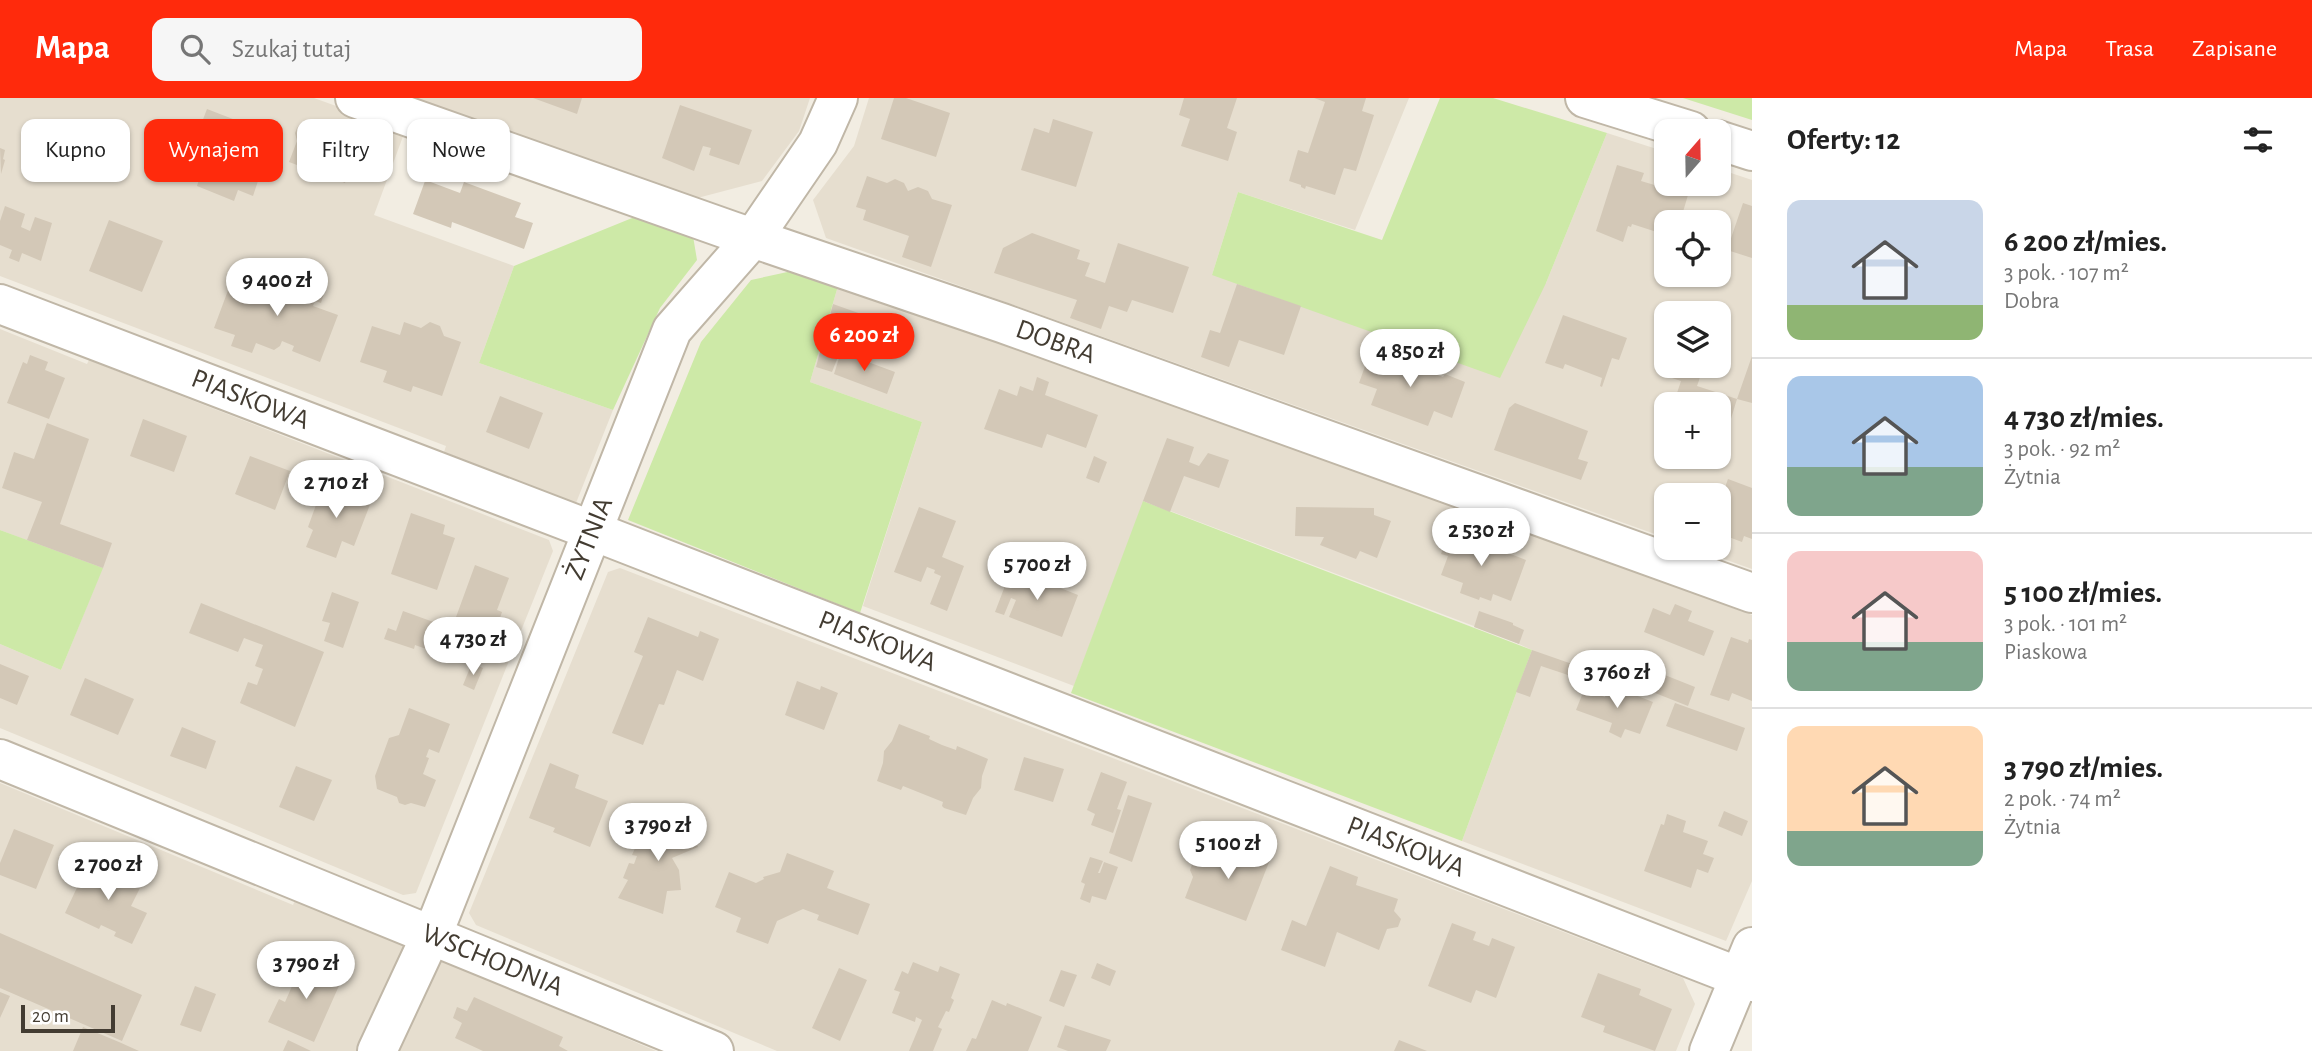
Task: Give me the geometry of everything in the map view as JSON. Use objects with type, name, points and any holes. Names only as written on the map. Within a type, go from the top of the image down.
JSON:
[{"type":"street","name":"DOBRA","points":[[355,98],[1002,323],[1752,593]]},
{"type":"street","name":"ŻYTNIA","points":[[377,1051],[432,936],[673,330],[753,238],[818,143],[838,98]]},
{"type":"street","points":[[1585,98],[1654,120]]},
{"type":"street","points":[[1731,144],[1752,151]]},
{"type":"street","name":"PIASKOWA","points":[[0,304],[1748,969]]},
{"type":"street","name":"WSCHODNIA","points":[[0,759],[714,1051]]},
{"type":"street","points":[[1709,1051],[1748,969]]},
{"type":"shaded area","points":[[0,98],[314,98],[372,119],[297,119],[297,182],[386,182],[374,215],[514,266],[479,363],[613,410],[576,503],[444,452],[446,446],[0,276]]},
{"type":"shaded area","points":[[398,98],[810,98],[799,131],[762,181],[686,201],[510,138],[510,119],[457,119]]},
{"type":"shaded area","points":[[869,98],[1409,98],[1355,230],[1238,192],[1212,275],[1546,283],[1607,133],[1654,148],[1654,196],[1731,196],[1731,173],[1752,180],[1752,569],[1727,560],[1731,560],[1731,483],[1654,483],[1654,534],[826,238],[813,200],[854,146]]},
{"type":"shaded area","points":[[393,127],[405,131],[393,164]]},
{"type":"shaded area","points":[[838,286],[1180,404],[1752,615],[1752,881],[1726,941],[1462,841],[1532,650],[1508,639],[1144,501],[1074,686],[863,606],[922,422],[810,382]]},
{"type":"shaded area","points":[[0,329],[87,364],[89,360],[549,540],[553,551],[416,893],[403,895],[0,728],[0,644],[61,670],[102,569],[0,530]]},
{"type":"shaded area","points":[[620,568],[1683,978],[1695,1004],[1676,1051],[777,1051],[476,925],[469,913],[608,572]]},
{"type":"shaded area","points":[[0,783],[293,905],[296,898],[656,1051],[0,1051]]},
{"type":"green space","points":[[1440,98],[1493,98],[1607,133],[1546,283],[1500,378],[1212,275],[1238,192],[1382,240]]},
{"type":"green space","points":[[1683,98],[1752,98],[1752,120]]},
{"type":"green space","points":[[642,214],[692,230],[697,260],[660,308],[613,410],[479,363],[514,266]]},
{"type":"green space","points":[[792,271],[838,286],[810,382],[922,422],[860,613],[628,520],[701,342],[751,280]]},
{"type":"green space","points":[[1143,501],[1532,650],[1462,841],[1071,693]]},
{"type":"green space","points":[[0,530],[103,568],[61,670],[0,644]]},
{"type":"building","points":[[533,98],[582,98],[577,114]]},
{"type":"building","points":[[894,98],[906,98],[950,113],[936,157],[881,139]]},
{"type":"building","points":[[1184,98],[1237,98],[1227,128],[1237,132],[1228,161],[1181,146],[1190,119],[1179,115]]},
{"type":"building","points":[[1314,98],[1366,98],[1362,111],[1374,115],[1356,171],[1344,168],[1335,195],[1306,186],[1305,189],[1289,181],[1298,150],[1308,153],[1325,102]]},
{"type":"building","points":[[680,105],[752,130],[739,165],[709,155],[711,148],[703,146],[694,171],[662,158]]},
{"type":"building","points":[[207,109],[233,119],[203,119]]},
{"type":"building","points":[[1053,119],[1093,132],[1076,187],[1021,170],[1034,128],[1049,133]]},
{"type":"building","points":[[297,141],[297,165],[289,162]]},
{"type":"building","points":[[0,148],[5,150],[1,174]]},
{"type":"building","points":[[1617,165],[1644,173],[1641,181],[1654,185],[1654,196],[1688,196],[1684,210],[1654,210],[1654,231],[1632,224],[1631,227],[1628,226],[1623,242],[1596,231]]},
{"type":"building","points":[[867,176],[887,183],[895,179],[904,183],[908,191],[918,187],[928,191],[932,199],[952,205],[931,267],[902,257],[909,236],[863,220],[866,210],[856,207]]},
{"type":"building","points":[[198,182],[258,182],[253,196],[238,190],[234,201],[197,186]]},
{"type":"building","points":[[425,182],[460,193],[464,182],[521,203],[515,217],[533,223],[524,249],[452,222],[451,228],[413,214]]},
{"type":"building","points":[[1743,203],[1752,206],[1752,258],[1731,251],[1731,238]]},
{"type":"building","points":[[5,206],[25,214],[21,227],[30,231],[35,217],[52,223],[41,261],[22,253],[19,262],[9,258],[12,250],[0,245],[0,221]]},
{"type":"building","points":[[109,220],[163,241],[142,292],[89,271]]},
{"type":"building","points":[[1032,233],[1080,250],[1077,259],[1090,263],[1085,276],[1105,283],[1118,243],[1189,267],[1173,313],[1132,300],[1127,312],[1109,306],[1101,329],[1070,318],[1077,300],[994,273],[1003,248]]},
{"type":"building","points":[[233,277],[255,285],[258,277],[270,281],[267,289],[297,300],[306,277],[327,284],[321,303],[315,301],[313,306],[338,315],[320,362],[292,351],[294,346],[282,341],[274,350],[256,343],[252,353],[231,346],[235,335],[214,328]]},
{"type":"building","points":[[1237,284],[1301,306],[1284,355],[1239,340],[1229,367],[1201,357],[1210,330],[1220,333]]},
{"type":"building","points":[[833,304],[864,315],[853,347],[843,344],[832,372],[816,367]]},
{"type":"building","points":[[1563,315],[1627,338],[1619,360],[1612,358],[1602,387],[1602,378],[1565,364],[1563,369],[1545,363]]},
{"type":"building","points":[[404,322],[421,328],[430,322],[440,326],[444,336],[461,342],[442,396],[413,386],[411,392],[383,382],[387,371],[360,362],[372,326],[400,335]]},
{"type":"building","points":[[1372,347],[1392,354],[1391,358],[1465,382],[1452,418],[1434,411],[1428,426],[1371,405],[1377,389],[1359,383]]},
{"type":"building","points":[[841,352],[895,372],[887,394],[834,374]]},
{"type":"building","points":[[30,355],[48,362],[45,370],[65,378],[49,419],[7,403],[23,362],[27,364]]},
{"type":"building","points":[[1752,356],[1752,403],[1737,399]]},
{"type":"building","points":[[1037,377],[1049,382],[1045,395],[1098,415],[1086,448],[1047,434],[1042,448],[984,429],[999,389],[1017,396],[1020,386],[1033,391]]},
{"type":"building","points":[[1672,378],[1700,378],[1697,386],[1715,392],[1677,392],[1681,381]]},
{"type":"building","points":[[500,396],[543,413],[529,449],[486,432]]},
{"type":"building","points":[[1731,397],[1737,399],[1731,419]]},
{"type":"building","points":[[1515,403],[1588,431],[1578,459],[1588,462],[1581,480],[1494,450],[1509,408]]},
{"type":"building","points":[[143,419],[187,436],[174,472],[130,456]]},
{"type":"building","points":[[47,423],[89,439],[60,524],[112,543],[103,568],[27,540],[42,502],[2,488],[14,452],[34,459]]},
{"type":"building","points":[[1167,438],[1194,447],[1189,462],[1199,466],[1208,453],[1229,460],[1219,488],[1184,476],[1170,512],[1143,501]]},
{"type":"building","points":[[250,456],[290,471],[275,510],[235,494]]},
{"type":"building","points":[[1094,456],[1107,462],[1099,483],[1086,478]]},
{"type":"building","points":[[1728,479],[1752,488],[1752,539],[1744,536],[1742,542],[1731,538],[1731,483],[1727,483]]},
{"type":"building","points":[[324,483],[371,502],[354,546],[342,541],[336,558],[306,547],[313,530],[308,527]]},
{"type":"building","points":[[919,507],[956,521],[942,557],[964,566],[947,611],[930,604],[941,576],[934,573],[935,570],[927,567],[921,582],[894,572]]},
{"type":"building","points":[[1296,507],[1374,508],[1374,515],[1391,521],[1377,558],[1360,551],[1356,559],[1320,545],[1324,537],[1295,536]]},
{"type":"building","points":[[411,513],[445,525],[443,534],[455,538],[437,590],[391,574]]},
{"type":"building","points":[[1449,530],[1526,560],[1511,601],[1493,594],[1491,601],[1460,593],[1463,583],[1441,575],[1448,556],[1441,554]]},
{"type":"building","points":[[475,565],[509,578],[497,610],[502,612],[492,642],[452,628]]},
{"type":"building","points":[[1013,565],[1029,571],[1028,575],[1078,595],[1062,637],[1009,617],[1016,600],[1011,598],[1004,615],[995,612]]},
{"type":"building","points":[[332,592],[359,602],[343,648],[324,641],[330,623],[322,621]]},
{"type":"building","points":[[201,603],[324,652],[295,727],[240,703],[248,682],[257,685],[263,669],[255,666],[263,645],[244,638],[238,652],[189,633]]},
{"type":"building","points":[[1675,604],[1692,611],[1688,621],[1714,631],[1704,656],[1644,632],[1653,608],[1670,615]]},
{"type":"building","points":[[403,611],[439,624],[429,650],[415,645],[414,649],[384,639],[388,628],[396,631]]},
{"type":"building","points":[[1479,611],[1513,623],[1524,630],[1519,644],[1474,627]]},
{"type":"building","points":[[648,617],[698,637],[700,631],[719,639],[703,681],[677,670],[664,705],[659,704],[643,745],[612,733],[643,656],[634,652]]},
{"type":"building","points":[[1731,637],[1748,643],[1749,639],[1752,640],[1752,701],[1732,693],[1729,701],[1710,695]]},
{"type":"building","points":[[1532,650],[1575,665],[1571,676],[1541,666],[1530,697],[1516,692]]},
{"type":"building","points":[[1615,652],[1628,657],[1627,660],[1695,687],[1688,706],[1607,674]]},
{"type":"building","points":[[472,663],[483,668],[474,690],[463,685]]},
{"type":"building","points":[[0,664],[29,676],[17,705],[0,698]]},
{"type":"building","points":[[85,678],[134,699],[118,735],[70,715]]},
{"type":"building","points":[[797,681],[820,690],[821,686],[838,693],[824,730],[785,715]]},
{"type":"building","points":[[1609,685],[1653,702],[1640,734],[1625,729],[1621,738],[1609,732],[1612,723],[1576,710],[1584,690],[1605,697]]},
{"type":"building","points":[[1675,703],[1745,728],[1737,751],[1666,726]]},
{"type":"building","points":[[409,708],[450,724],[439,753],[429,749],[426,757],[429,758],[423,774],[436,780],[425,807],[399,803],[397,797],[377,789],[375,776],[389,738],[399,735]]},
{"type":"building","points":[[899,724],[930,736],[929,739],[942,745],[956,750],[957,746],[988,759],[981,788],[973,798],[966,815],[944,808],[943,802],[903,786],[901,790],[877,781],[884,751],[892,741]]},
{"type":"building","points":[[182,727],[216,741],[206,769],[170,756]]},
{"type":"building","points":[[1024,757],[1064,769],[1053,802],[1014,790]]},
{"type":"building","points":[[550,763],[579,775],[575,788],[608,801],[590,847],[553,832],[555,828],[529,818]]},
{"type":"building","points":[[296,766],[332,780],[314,821],[279,807]]},
{"type":"building","points":[[1101,772],[1127,782],[1117,809],[1121,810],[1113,833],[1091,825],[1095,814],[1087,810]]},
{"type":"building","points":[[1128,795],[1152,803],[1132,862],[1109,853]]},
{"type":"building","points":[[683,811],[698,847],[672,858],[679,870],[681,890],[667,891],[663,914],[618,898],[628,880],[623,878],[629,863],[634,864],[637,856],[632,855],[639,839],[643,841],[649,833],[647,826]]},
{"type":"building","points":[[1724,811],[1748,821],[1742,836],[1718,826]]},
{"type":"building","points":[[1667,814],[1686,821],[1683,832],[1708,841],[1703,854],[1714,858],[1708,873],[1697,869],[1691,888],[1644,871]]},
{"type":"building","points":[[14,829],[54,845],[36,889],[0,875],[0,863]]},
{"type":"building","points":[[1240,845],[1271,857],[1246,921],[1185,898],[1193,877],[1190,870],[1193,862],[1200,859],[1204,847],[1235,859]]},
{"type":"building","points":[[787,853],[834,871],[827,888],[870,904],[858,935],[817,920],[819,915],[803,909],[777,921],[768,944],[736,932],[741,918],[715,907],[729,872],[756,883],[764,879],[763,877],[780,872]]},
{"type":"building","points":[[1090,857],[1103,861],[1098,873],[1104,862],[1118,867],[1106,900],[1092,896],[1090,903],[1080,899],[1085,884],[1081,882]]},
{"type":"building","points":[[90,860],[142,884],[131,906],[147,913],[132,944],[114,936],[116,932],[101,925],[99,929],[65,913]]},
{"type":"building","points":[[1330,866],[1358,877],[1356,885],[1398,899],[1394,911],[1401,919],[1398,927],[1387,929],[1379,950],[1337,932],[1325,967],[1281,950],[1292,920],[1306,926]]},
{"type":"building","points":[[1452,923],[1476,932],[1473,940],[1489,946],[1492,938],[1515,947],[1496,998],[1476,990],[1471,1003],[1428,986]]},
{"type":"building","points":[[0,933],[142,995],[122,1041],[0,988]]},
{"type":"building","points":[[297,958],[342,979],[314,1042],[268,1022],[279,999],[285,1002],[293,984],[286,981]]},
{"type":"building","points":[[913,962],[938,972],[940,966],[960,974],[951,998],[954,1000],[938,1027],[942,1029],[933,1051],[909,1051],[922,1020],[916,1017],[915,1022],[892,1013],[900,992],[894,990],[902,971],[908,974]]},
{"type":"building","points":[[1097,963],[1116,971],[1110,986],[1091,978]]},
{"type":"building","points":[[839,968],[867,980],[840,1041],[812,1028]]},
{"type":"building","points":[[1061,970],[1077,975],[1064,1007],[1049,1001]]},
{"type":"building","points":[[1598,973],[1641,989],[1639,995],[1672,1009],[1655,1051],[1603,1032],[1605,1026],[1581,1017]]},
{"type":"building","points":[[195,986],[216,994],[201,1032],[180,1025]]},
{"type":"building","points":[[0,992],[10,996],[0,1018]]},
{"type":"building","points":[[474,997],[563,1037],[559,1046],[568,1051],[483,1051],[455,1038],[462,1023],[453,1018],[457,1007],[467,1011]]},
{"type":"building","points":[[992,1000],[1042,1017],[1028,1051],[966,1051],[972,1038],[976,1039]]},
{"type":"building","points":[[1065,1025],[1111,1040],[1106,1051],[1068,1051],[1057,1047]]},
{"type":"building","points":[[83,1027],[119,1042],[139,1051],[73,1051]]},
{"type":"building","points":[[288,1040],[311,1051],[283,1051]]},
{"type":"building","points":[[1399,1040],[1427,1051],[1394,1051]]}]
